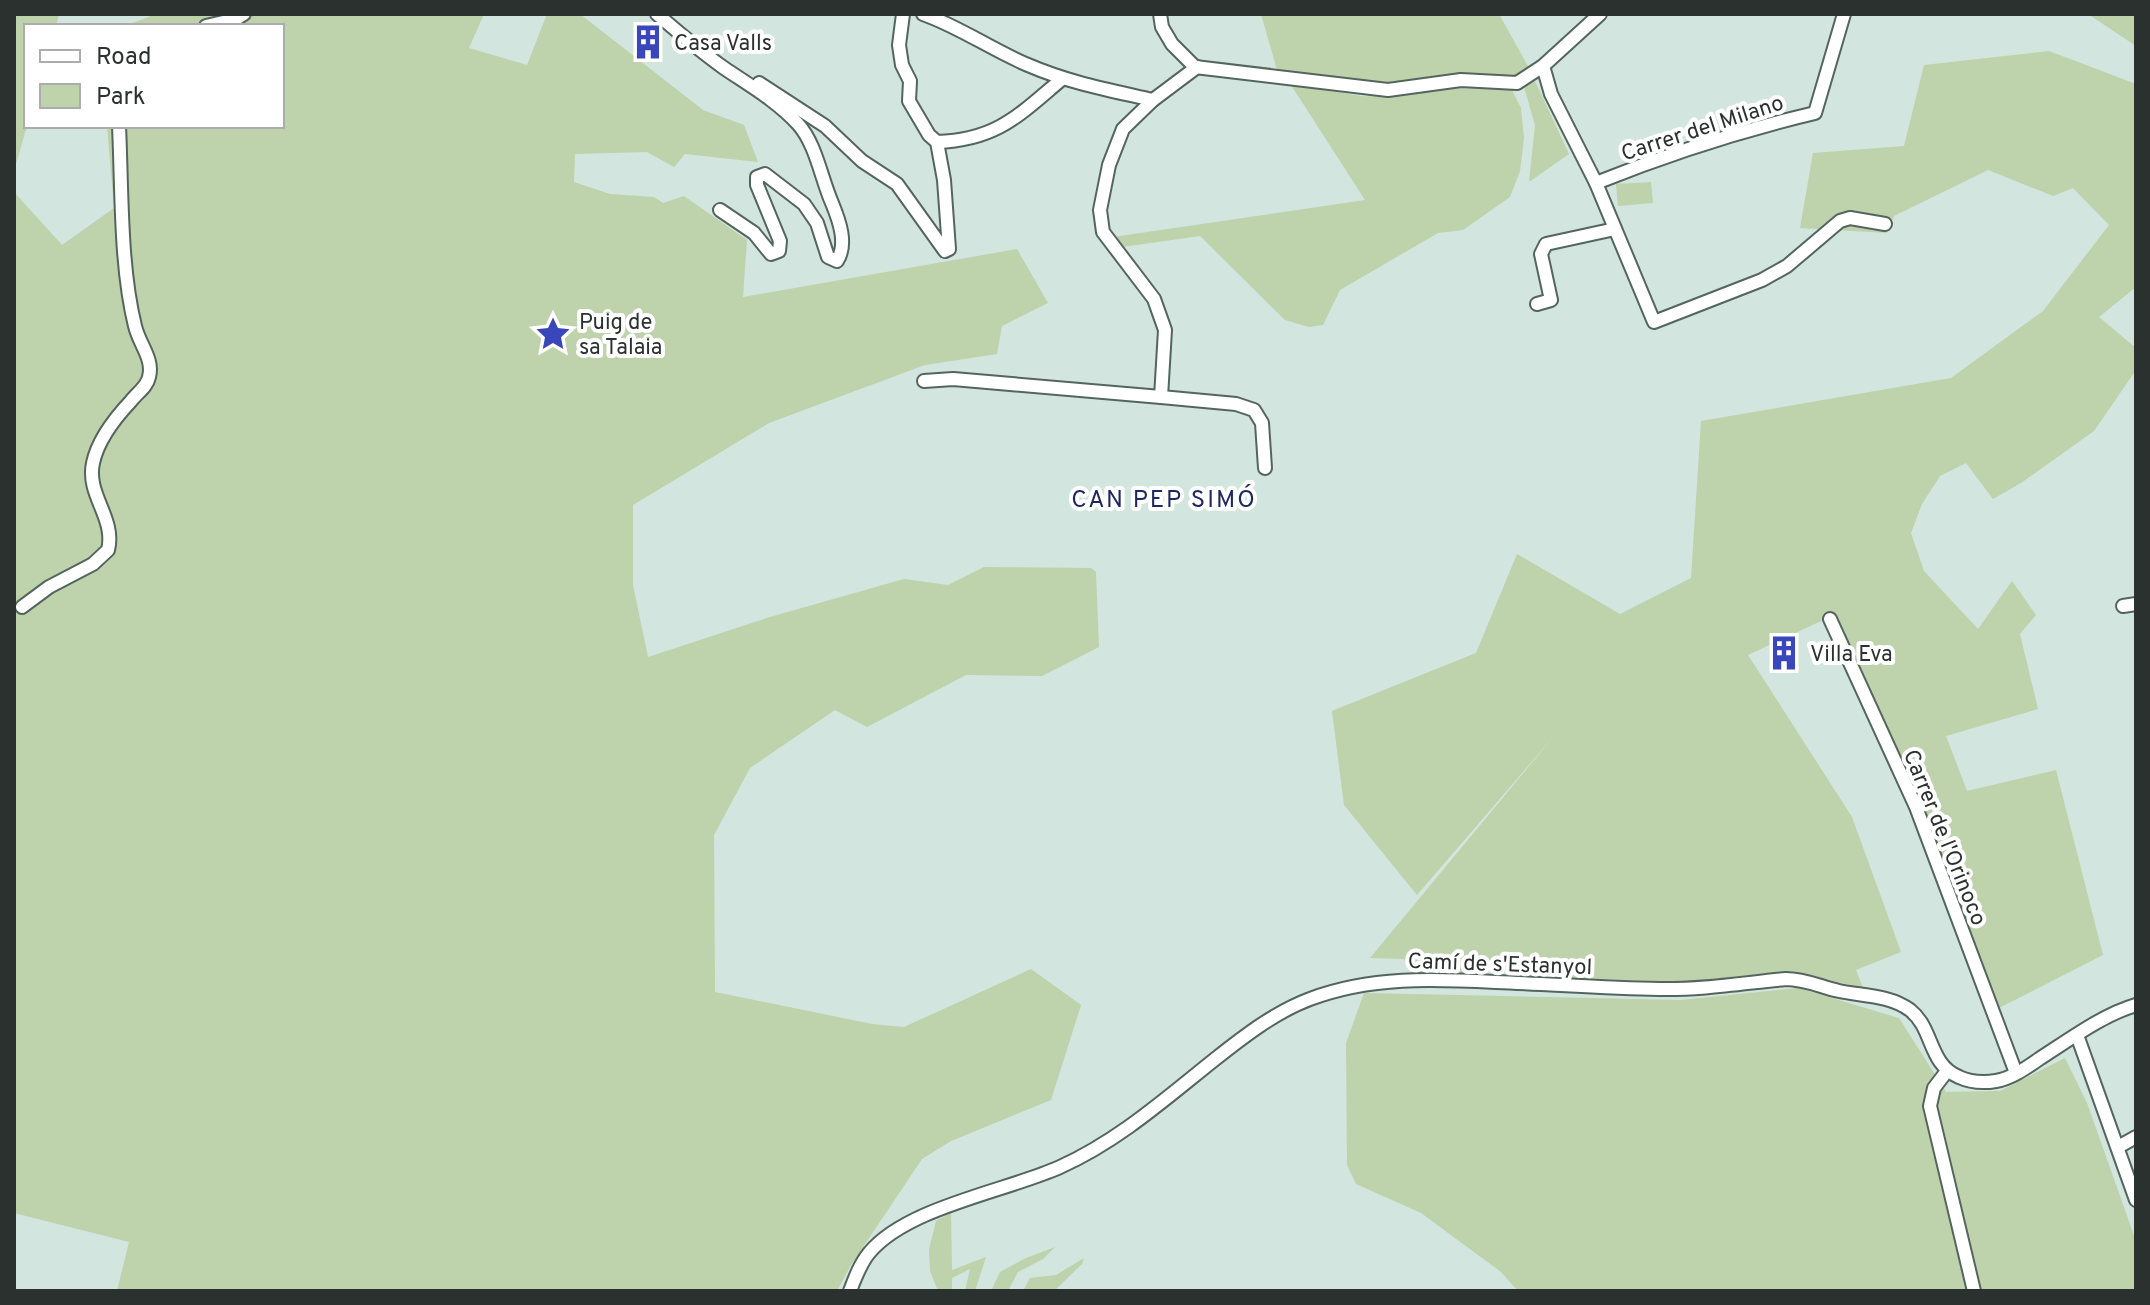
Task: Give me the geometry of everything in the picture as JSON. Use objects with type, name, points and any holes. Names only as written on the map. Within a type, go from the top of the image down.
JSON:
[{"type":"street","points":[[215,24],[244,14]]},
{"type":"street","points":[[657,14],[690,43],[746,82],[799,125],[812,148],[836,214],[842,235],[842,254],[837,261],[828,257],[817,223],[804,204],[765,174],[757,177],[757,185],[780,241],[779,251],[771,254],[754,233],[720,210]]},
{"type":"street","points":[[746,82],[754,80],[786,99],[825,126],[862,161],[897,184],[945,251],[949,249],[948,224],[937,142],[909,101],[910,81],[902,65],[899,45],[903,14]]},
{"type":"street","points":[[923,14],[1062,79],[1153,100]]},
{"type":"street","points":[[1160,14],[1162,27],[1172,44],[1197,67],[1388,90],[1461,80],[1517,83],[1543,66],[1600,14]]},
{"type":"street","name":"Carrer del Milano","points":[[1596,183],[1681,150],[1750,128],[1815,113],[1844,14]]},
{"type":"street","points":[[1543,66],[1551,94],[1596,183],[1654,322],[1762,280],[1787,266],[1840,221],[1850,218],[1885,224]]},
{"type":"street","points":[[1161,397],[1165,330],[1154,299],[1103,232],[1100,210],[1109,165],[1123,129],[1153,100],[1197,67]]},
{"type":"street","points":[[937,142],[960,142],[994,132],[1021,114],[1062,79]]},
{"type":"street","points":[[22,607],[49,587],[93,564],[108,550],[111,528],[97,499],[92,480],[93,462],[106,431],[148,383],[151,366],[135,328],[128,277],[119,128]]},
{"type":"street","points":[[1537,304],[1551,300],[1541,254],[1546,244],[1615,229]]},
{"type":"street","points":[[924,381],[953,379],[1236,404],[1254,410],[1262,423],[1265,468]]},
{"type":"street","name":"Carrer de l'Orinoco","points":[[1830,619],[1916,807],[2016,1073]]},
{"type":"street","name":"Camí de s'Estanyol","points":[[850,1291],[869,1254],[882,1241],[909,1225],[944,1207],[1037,1177],[1115,1137],[1244,1036],[1284,1012],[1312,998],[1383,981],[1408,979],[1673,989],[1804,980],[1846,992],[1886,998],[1907,1007],[1920,1022],[1934,1056],[1947,1071]]},
{"type":"street","points":[[1974,1291],[1930,1106],[1934,1088],[1947,1071],[1965,1079],[1986,1082],[2016,1073],[2124,1008],[2136,1005]]},
{"type":"street","points":[[2077,1035],[2135,1194]]},
{"type":"street","points":[[2118,1147],[2136,1137]]},
{"type":"green space","points":[[14,14],[59,14],[56,24],[24,24],[24,128],[26,128],[14,171]]},
{"type":"green space","points":[[156,14],[484,14],[469,48],[527,65],[547,14],[580,14],[703,110],[744,125],[758,162],[685,154],[674,167],[647,152],[575,154],[574,182],[610,194],[654,197],[663,203],[684,196],[747,240],[743,297],[1017,249],[1048,303],[1002,326],[997,354],[925,365],[769,423],[633,505],[633,585],[648,657],[770,617],[904,579],[948,585],[984,567],[1091,568],[1096,572],[1099,647],[1042,676],[966,675],[867,727],[835,710],[750,768],[714,835],[715,992],[872,1024],[904,1027],[1031,969],[1081,1005],[1051,1100],[951,1141],[922,1159],[837,1291],[117,1291],[129,1242],[14,1213],[14,192],[62,245],[114,208],[107,128],[284,128],[284,24],[130,24]]},
{"type":"green space","points":[[1261,14],[1499,14],[1529,68],[1511,77],[1467,74],[1371,84],[1277,70]]},
{"type":"green space","points":[[2088,14],[2136,14],[2136,46]]},
{"type":"green space","points":[[2049,51],[2136,84],[2136,287],[2099,317],[2136,348],[2136,370],[2094,431],[1993,499],[1966,463],[1940,476],[1922,504],[1911,533],[1924,571],[1978,629],[2012,581],[2036,615],[2020,634],[2038,709],[1946,736],[1967,791],[2056,770],[2103,955],[1997,1009],[1921,799],[1834,615],[1748,655],[1852,817],[1901,952],[1856,970],[1863,988],[1791,971],[1682,982],[1528,976],[1490,964],[1475,974],[1411,972],[1404,959],[1370,958],[1554,736],[1417,895],[1344,805],[1332,711],[1476,653],[1517,554],[1620,614],[1691,578],[1701,421],[1951,378],[2043,311],[2109,225],[2073,188],[2053,196],[1988,170],[1894,216],[1887,233],[1800,228],[1813,153],[1904,146],[1924,65]]},
{"type":"green space","points":[[1535,81],[1569,154],[1529,182],[1535,125],[1524,87]]},
{"type":"green space","points":[[1291,85],[1361,96],[1392,97],[1454,86],[1512,90],[1521,108],[1524,138],[1520,171],[1510,197],[1463,230],[1438,233],[1340,290],[1323,325],[1309,327],[1285,320],[1200,236],[1122,247],[1113,237],[1365,200]]},
{"type":"green space","points":[[1651,182],[1653,203],[1618,206],[1616,184]]},
{"type":"green space","points":[[1798,988],[1899,1018],[1946,1092],[2000,1091],[2065,1058],[2087,1103],[2136,1241],[2136,1291],[1518,1291],[1501,1272],[1421,1213],[1356,1184],[1347,1165],[1346,1043],[1364,993],[1681,1000]]},
{"type":"green space","points":[[951,1213],[952,1270],[986,1257],[975,1291],[965,1291],[970,1269],[952,1278],[952,1291],[938,1291],[930,1271],[929,1249],[936,1221]]},
{"type":"green space","points":[[1055,1247],[1043,1259],[1018,1272],[1008,1291],[991,1291],[1000,1272]]},
{"type":"green space","points":[[1084,1258],[1082,1264],[1054,1291],[1023,1291],[1030,1278],[1056,1275]]},
{"type":"place","name":"Casa Valls","points":[[648,42]]},
{"type":"place","name":"Puig de sa Talaia","points":[[553,334]]},
{"type":"place","name":"Villa Eva","points":[[1784,653]]},
{"type":"district","name":"CAN PEP SIMÓ","points":[[1164,499]]}]
